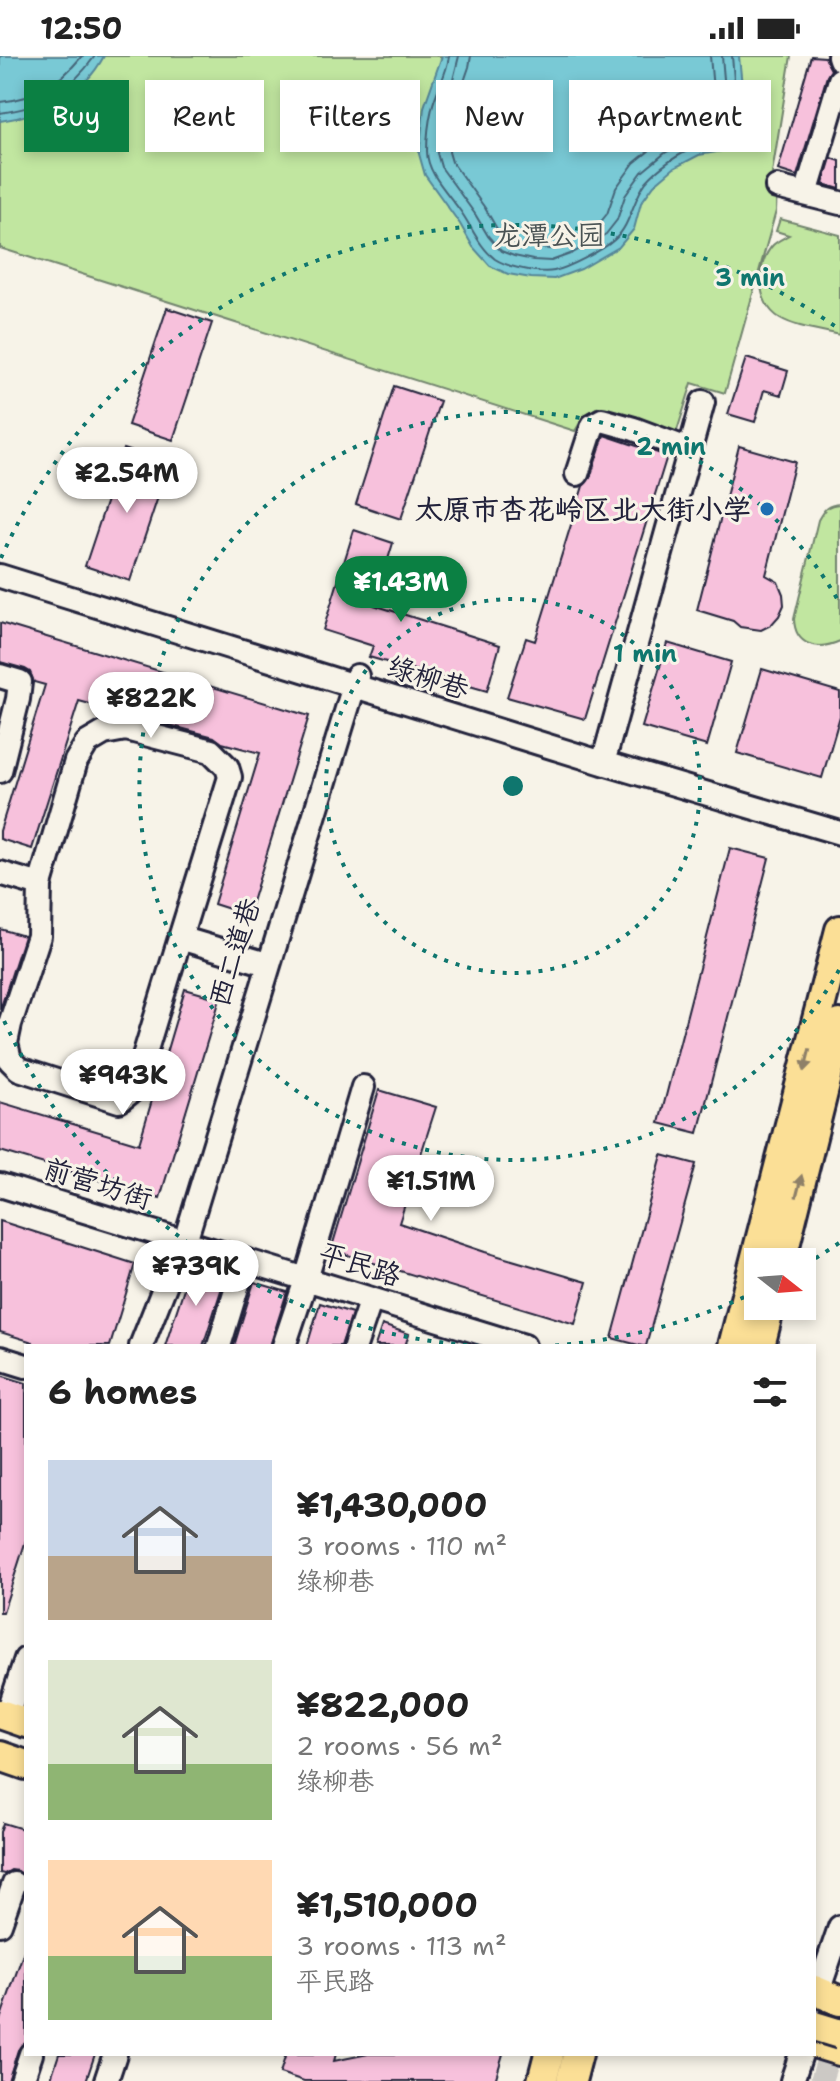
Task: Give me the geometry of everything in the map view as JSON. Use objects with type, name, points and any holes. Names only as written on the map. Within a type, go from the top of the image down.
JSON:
[{"type":"main road","points":[[734,1344],[840,930]]},
{"type":"main road","points":[[784,1248],[840,1024]]},
{"type":"main road","points":[[760,1344],[766,1320]]},
{"type":"main road","points":[[8,1722],[24,1742]]},
{"type":"main road","points":[[0,1756],[24,1764]]},
{"type":"main road","points":[[0,1776],[24,1784]]},
{"type":"main road","points":[[822,1997],[840,2013]]},
{"type":"main road","points":[[816,2027],[840,2034]]},
{"type":"main road","points":[[816,2044],[840,2051]]},
{"type":"main road","points":[[542,2081],[548,2056]]},
{"type":"main road","points":[[571,2081],[577,2056]]},
{"type":"street","points":[[806,194],[840,80]]},
{"type":"street","points":[[777,187],[840,203]]},
{"type":"street","points":[[605,756],[703,402]]},
{"type":"street","points":[[577,474],[593,425],[602,420],[690,450]]},
{"type":"street","name":"绿柳巷","points":[[0,565],[353,680]]},
{"type":"street","name":"绿柳巷","points":[[0,576],[605,756],[840,833]]},
{"type":"street","points":[[0,676],[20,682],[0,771]]},
{"type":"street","name":"西二道巷","points":[[142,1344],[181,1243],[264,963],[353,680]]},
{"type":"street","points":[[126,729],[211,751],[227,767],[230,777],[180,938],[133,1090],[119,1101],[19,1069],[10,1060],[6,1043],[10,1024],[39,936],[40,885],[76,761],[87,743],[104,733],[126,729]]},
{"type":"street","name":"绿柳巷","points":[[605,756],[840,820]]},
{"type":"street","points":[[0,873],[40,885]]},
{"type":"street","points":[[180,938],[264,963]]},
{"type":"street","points":[[285,1344],[363,1087]]},
{"type":"street","name":"前营坊街","points":[[0,1185],[181,1243]]},
{"type":"street","name":"前营坊街","points":[[0,1192],[181,1243]]},
{"type":"street","name":"平民路","points":[[181,1243],[487,1344]]},
{"type":"street","points":[[220,1344],[244,1265]]},
{"type":"street","points":[[356,1344],[369,1303]]},
{"type":"street","name":"平民路","points":[[369,1303],[517,1344]]},
{"type":"street","points":[[0,1358],[24,1365]]},
{"type":"street","points":[[8,1722],[24,1666]]},
{"type":"street","points":[[0,1924],[13,1884]]},
{"type":"street","points":[[822,1997],[840,1927]]},
{"type":"street","points":[[22,2081],[30,2056]]},
{"type":"street","points":[[106,2081],[114,2056]]},
{"type":"street","points":[[792,2081],[800,2056]]},
{"type":"green space","name":"龙潭公园","points":[[0,56],[791,56],[772,173],[777,187],[776,211],[725,393],[692,383],[676,434],[596,408],[585,415],[575,431],[0,248]]},
{"type":"green space","points":[[780,219],[840,235],[840,335],[780,318],[766,303],[761,283],[763,262],[773,245],[789,235],[776,231]]},
{"type":"green space","points":[[840,504],[840,641],[816,646],[803,640],[795,628],[794,619],[818,520],[826,508]]},
{"type":"water","points":[[0,56],[104,56],[87,80],[24,80],[24,116],[0,121]]},
{"type":"water","points":[[442,56],[739,56],[741,80],[569,80],[569,152],[716,152],[699,155],[674,168],[654,185],[641,203],[634,229],[619,247],[581,269],[554,279],[508,274],[490,266],[473,247],[425,175],[419,154],[424,107]]},
{"type":"building","points":[[811,56],[825,57],[831,70],[797,176],[778,170]]},
{"type":"building","points":[[831,158],[840,161],[840,189],[823,184]]},
{"type":"building","points":[[167,308],[212,323],[173,440],[128,425]]},
{"type":"building","points":[[746,358],[788,371],[781,395],[764,390],[755,422],[728,414]]},
{"type":"building","points":[[394,386],[440,401],[401,519],[356,504]]},
{"type":"building","points":[[604,435],[667,456],[585,719],[507,697],[526,638],[535,641],[583,486],[590,478]]},
{"type":"building","points":[[739,446],[795,462],[766,575],[778,582],[784,605],[771,625],[761,630],[740,627],[733,621],[697,610]]},
{"type":"building","points":[[124,449],[169,464],[130,581],[85,566]]},
{"type":"building","points":[[354,530],[393,543],[374,605],[500,645],[487,691],[369,657],[373,646],[323,630]]},
{"type":"building","points":[[0,623],[309,716],[248,915],[214,904],[260,753],[222,743],[214,737],[79,701],[32,849],[0,839],[45,685],[34,682],[30,672],[25,669],[0,662]]},
{"type":"building","points":[[667,643],[731,662],[707,746],[642,727]]},
{"type":"building","points":[[762,669],[840,692],[840,716],[822,778],[737,753]]},
{"type":"building","points":[[730,848],[769,858],[698,1133],[659,1123]]},
{"type":"building","points":[[0,929],[24,936],[0,1010]]},
{"type":"building","points":[[185,989],[220,999],[160,1198],[0,1151],[0,1102],[139,1144]]},
{"type":"building","points":[[379,1090],[436,1107],[399,1223],[587,1282],[575,1324],[331,1250]]},
{"type":"building","points":[[662,1155],[696,1164],[647,1344],[612,1338]]},
{"type":"building","points":[[0,1221],[135,1264],[111,1344],[34,1344],[0,1332]]},
{"type":"building","points":[[192,1264],[226,1275],[204,1344],[166,1344]]},
{"type":"building","points":[[254,1282],[287,1292],[271,1344],[235,1344]]},
{"type":"building","points":[[320,1303],[352,1313],[342,1344],[308,1344]]},
{"type":"building","points":[[382,1325],[409,1334],[406,1344],[376,1344]]},
{"type":"building","points":[[0,1375],[24,1382],[24,1546],[3,1612],[0,1612]]},
{"type":"building","points":[[3,1823],[24,1829],[24,1876],[11,1870],[0,1873],[0,1832]]},
{"type":"building","points":[[24,1951],[24,2043],[18,2050],[8,2081],[0,2081],[0,2020]]},
{"type":"building","points":[[58,2056],[94,2056],[86,2081],[50,2081]]},
{"type":"building","points":[[285,2056],[335,2056],[334,2061],[358,2056],[502,2056],[495,2081],[304,2081],[280,2073]]},
{"type":"tunnel","points":[[821,2081],[836,2033]]},
{"type":"place","name":"太原市杏花岭区北大街小学","points":[[767,509]]}]
